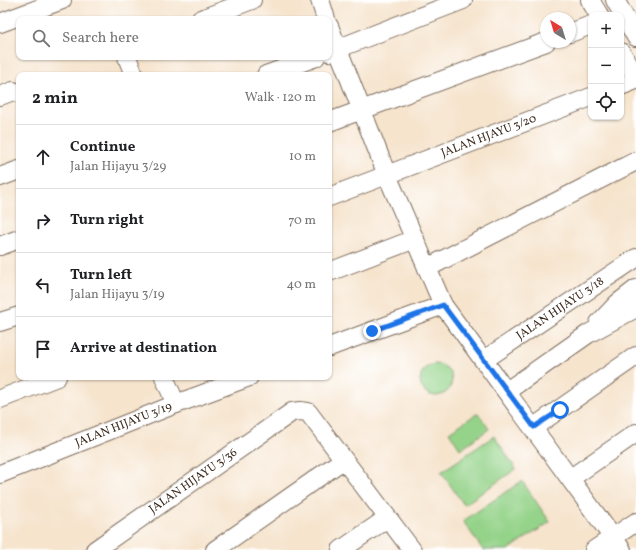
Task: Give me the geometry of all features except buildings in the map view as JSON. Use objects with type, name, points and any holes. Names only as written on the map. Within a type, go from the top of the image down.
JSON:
[{"type":"street","points":[[209,16],[252,0]]},
{"type":"street","points":[[320,0],[325,16]]},
{"type":"street","points":[[463,0],[333,51],[362,110],[387,175],[443,305],[508,391],[617,544]]},
{"type":"street","points":[[590,0],[597,12]]},
{"type":"street","points":[[614,0],[636,37]]},
{"type":"street","points":[[18,16],[58,1]]},
{"type":"street","points":[[0,23],[16,17]]},
{"type":"street","points":[[576,31],[588,26]]},
{"type":"street","points":[[332,121],[540,44]]},
{"type":"street","points":[[624,57],[636,79],[624,85]]},
{"type":"street","points":[[128,60],[133,72]]},
{"type":"street","points":[[274,72],[308,60]]},
{"type":"street","points":[[0,96],[13,91],[16,92]]},
{"type":"street","name":"JALAN HJAYU 3/20","points":[[332,196],[588,98]]},
{"type":"street","points":[[427,268],[636,161]]},
{"type":"street","points":[[0,177],[16,171]]},
{"type":"street","points":[[332,271],[415,238]]},
{"type":"street","points":[[0,246],[16,240]]},
{"type":"street","name":"JALAN HIJAYU 3/18","points":[[484,360],[636,258]]},
{"type":"street","points":[[588,334],[618,303],[636,289]]},
{"type":"street","points":[[332,346],[443,305]]},
{"type":"street","points":[[508,391],[588,334],[636,308]]},
{"type":"street","points":[[0,322],[16,317]]},
{"type":"street","points":[[534,427],[636,356]]},
{"type":"street","points":[[0,399],[49,380]]},
{"type":"street","points":[[165,380],[176,404]]},
{"type":"street","name":"JALAN HIJAYU 3/19","points":[[0,474],[176,404],[241,380]]},
{"type":"street","name":"JALAN HIJAYU 3/36","points":[[95,550],[292,412],[308,412],[343,460]]},
{"type":"street","points":[[571,478],[636,433]]},
{"type":"street","points":[[215,550],[343,460],[412,550]]},
{"type":"street","points":[[341,550],[386,518]]},
{"type":"street","points":[[594,550],[617,544],[636,522]]},
{"type":"green space","points":[[433,364],[439,364],[448,368],[452,380],[448,392],[439,396],[433,396],[424,392],[420,383],[420,377],[424,368]]},
{"type":"green space","points":[[478,413],[489,429],[460,449],[449,432]]},
{"type":"green space","points":[[494,436],[516,469],[464,505],[441,472]]},
{"type":"green space","points":[[522,481],[550,522],[508,550],[483,550],[463,521]]},
{"type":"route","points":[[372,331],[443,305],[534,427],[560,410]]}]
